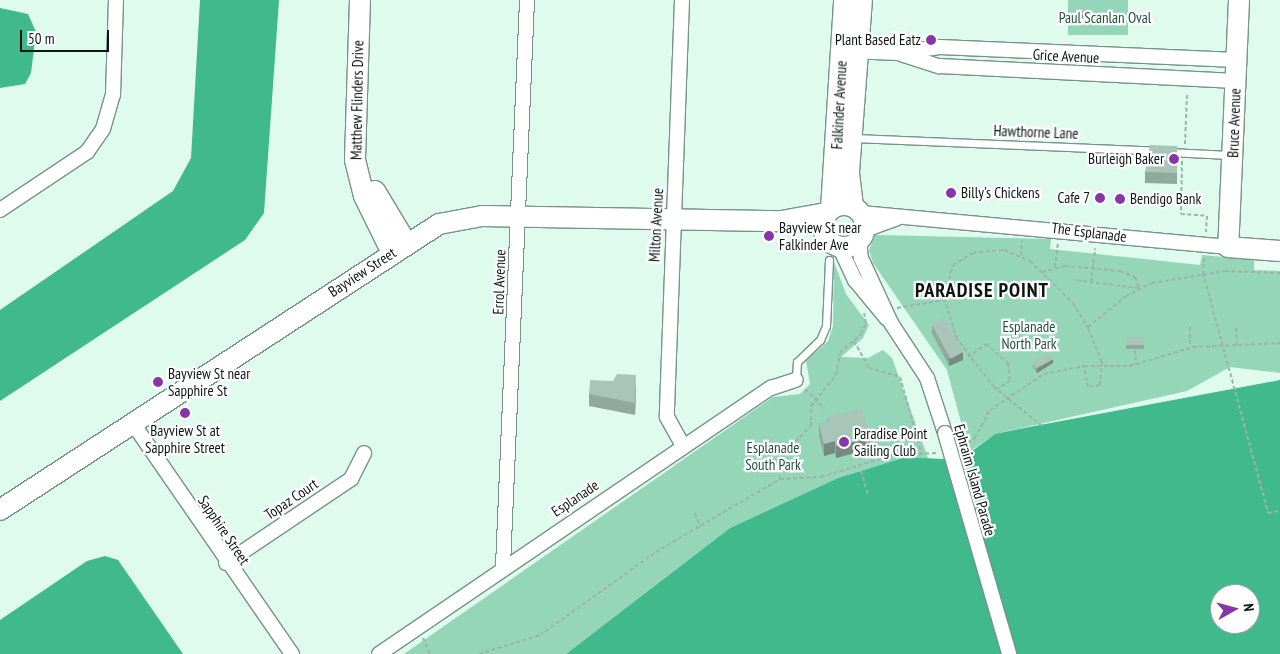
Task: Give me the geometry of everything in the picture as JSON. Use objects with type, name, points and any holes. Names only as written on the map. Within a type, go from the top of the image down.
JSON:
[{"type":"street","points":[[0,210],[87,152],[103,129],[113,95],[116,0]]},
{"type":"street","name":"Matthew Flinders Drive","points":[[360,0],[355,160],[366,201],[399,248]]},
{"type":"street","name":"Matthew Flinders Drive","points":[[372,0],[367,164],[372,186],[399,248]]},
{"type":"street","name":"Errol Avenue","points":[[503,566],[527,0]]},
{"type":"street","name":"Milton Avenue","points":[[682,0],[666,417],[683,446]]},
{"type":"street","name":"Falkinder Avenue","points":[[844,0],[851,51]]},
{"type":"street","name":"Falkinder Avenue","points":[[831,247],[829,211],[844,138],[851,51],[862,0]]},
{"type":"street","name":"Bruce Avenue","points":[[1228,247],[1239,0]]},
{"type":"street","points":[[930,49],[930,63]]},
{"type":"street","name":"Grice Avenue","points":[[851,51],[898,53],[930,49],[1237,60]]},
{"type":"street","name":"Grice Avenue","points":[[898,53],[930,63],[1236,81]]},
{"type":"street","points":[[1208,80],[1209,59]]},
{"type":"street","name":"Falkinder Avenue","points":[[844,138],[848,183],[859,222]]},
{"type":"street","name":"Bayview Street","points":[[0,510],[399,248],[450,220],[518,216],[673,216],[781,221],[829,211],[859,222]]},
{"type":"street","name":"The Esplanade","points":[[859,222],[897,218],[1059,229],[1228,247],[1280,250]]},
{"type":"street","name":"Bayview Street","points":[[781,221],[831,247]]},
{"type":"street","points":[[831,247],[859,222]]},
{"type":"street","name":"Ephraim Island Parade","points":[[859,222],[861,258],[891,323]]},
{"type":"street","name":"Ephraim Island Parade","points":[[831,247],[855,280],[891,323],[927,378],[945,433],[1009,654]]},
{"type":"street","name":"Esplanade","points":[[379,654],[503,566],[683,446],[772,388],[796,380]]},
{"type":"street","name":"Sapphire Street","points":[[132,422],[226,563],[292,654]]},
{"type":"street","name":"Topaz Court","points":[[226,563],[351,479],[364,453]]},
{"type":"lane","name":"Hawthorne Lane","points":[[844,138],[1233,155]]},
{"type":"lane","points":[[796,380],[797,362],[820,340],[826,326],[831,247]]},
{"type":"path","points":[[1182,148],[1187,94]]},
{"type":"path","points":[[1182,156],[1181,214],[1207,216],[1206,233]]},
{"type":"path","points":[[1055,267],[1059,229]]},
{"type":"path","points":[[1090,282],[1097,233]]},
{"type":"path","points":[[1042,426],[997,389],[968,357],[957,338],[944,300],[953,265],[974,253],[1014,252],[1042,272],[1073,303],[1088,328],[1103,368],[1100,385],[1092,388],[1085,382],[1084,366]]},
{"type":"path","points":[[1204,257],[1203,273],[1268,512],[1280,511]]},
{"type":"path","points":[[1042,272],[1055,267],[1092,267],[1129,272],[1139,288]]},
{"type":"path","points":[[1073,280],[1139,288],[1203,273],[1280,273]]},
{"type":"path","points":[[1088,328],[1139,288]]},
{"type":"path","points":[[895,308],[944,300]]},
{"type":"path","points":[[780,479],[777,460],[811,426],[810,411],[816,399],[836,376],[840,353],[854,341],[866,323],[862,307]]},
{"type":"path","points":[[1190,327],[1190,348]]},
{"type":"path","points":[[1236,328],[1237,347]]},
{"type":"path","points":[[953,341],[957,338]]},
{"type":"path","points":[[854,341],[869,368],[900,377],[921,452]]},
{"type":"path","points":[[953,449],[975,438],[990,410],[1006,397],[1044,374],[1084,366],[1103,368],[1136,364],[1190,348],[1223,348],[1280,343]]},
{"type":"path","points":[[968,357],[986,344],[1008,363],[1010,381],[997,389]]},
{"type":"path","points":[[1135,350],[1136,364]]},
{"type":"path","points":[[796,380],[824,408]]},
{"type":"path","points":[[479,654],[540,635],[656,552],[701,528],[780,479],[821,477],[876,459],[921,452],[944,451]]},
{"type":"path","points":[[861,471],[868,496]]},
{"type":"path","points":[[695,513],[701,528]]},
{"type":"green space","name":"Paul Scanlan Oval","points":[[1068,0],[1128,0],[1128,35],[1068,35]]},
{"type":"green space","name":"Esplanade North Park","points":[[875,235],[1051,239],[1050,249],[1200,265],[1202,255],[1254,260],[1254,270],[1280,271],[1280,373],[1230,367],[1187,391],[995,434],[969,452],[947,370],[873,263],[869,250]]},
{"type":"green space","name":"Esplanade South Park","points":[[834,262],[846,294],[869,325],[863,338],[841,357],[868,358],[883,350],[892,358],[928,458],[906,457],[838,478],[730,528],[566,654],[404,654],[773,397],[800,394],[810,384],[806,361],[828,341],[833,326]]},
{"type":"shaded area","points":[[200,0],[279,0],[264,213],[245,240],[0,401],[0,310],[173,191],[191,158]]},
{"type":"shaded area","points":[[0,8],[28,14],[36,32],[31,73],[25,84],[0,88]]},
{"type":"shaded area","points":[[1280,380],[1280,654],[566,654],[730,528],[838,478],[906,457],[942,459],[972,451],[995,434]]},
{"type":"shaded area","points":[[105,556],[118,560],[183,654],[0,654],[0,620],[87,561]]},
{"type":"building","points":[[1077,8],[1084,12],[1080,17],[1074,13]]},
{"type":"building","points":[[1150,145],[1177,146],[1177,173],[1145,172]]},
{"type":"building","points":[[944,318],[963,352],[951,359],[932,325]]},
{"type":"building","points":[[1126,337],[1144,337],[1144,345],[1126,345]]},
{"type":"building","points":[[1050,353],[1053,359],[1035,368],[1032,362]]},
{"type":"building","points":[[617,374],[636,375],[635,403],[589,394],[590,380],[613,381]]},
{"type":"building","points":[[862,408],[870,438],[836,446],[835,441],[824,444],[819,424],[828,422],[827,417]]},
{"type":"place","name":"Plant Based Eatz","points":[[931,40]]},
{"type":"place","name":"Burleigh Baker","points":[[1174,159]]},
{"type":"place","name":"Billy's Chickens","points":[[951,193]]},
{"type":"place","name":"Cafe 7","points":[[1100,198]]},
{"type":"place","name":"Bendigo Bank","points":[[1120,199]]},
{"type":"place","name":"Bayview St near Falkinder Ave","points":[[769,236]]},
{"type":"place","name":"Bayview St near Sapphire St","points":[[158,382]]},
{"type":"place","name":"Bayview St at Sapphire Street","points":[[185,413]]},
{"type":"place","name":"Paradise Point Sailing Club","points":[[844,442]]},
{"type":"district","name":"PARADISE POINT","points":[[982,290]]}]
